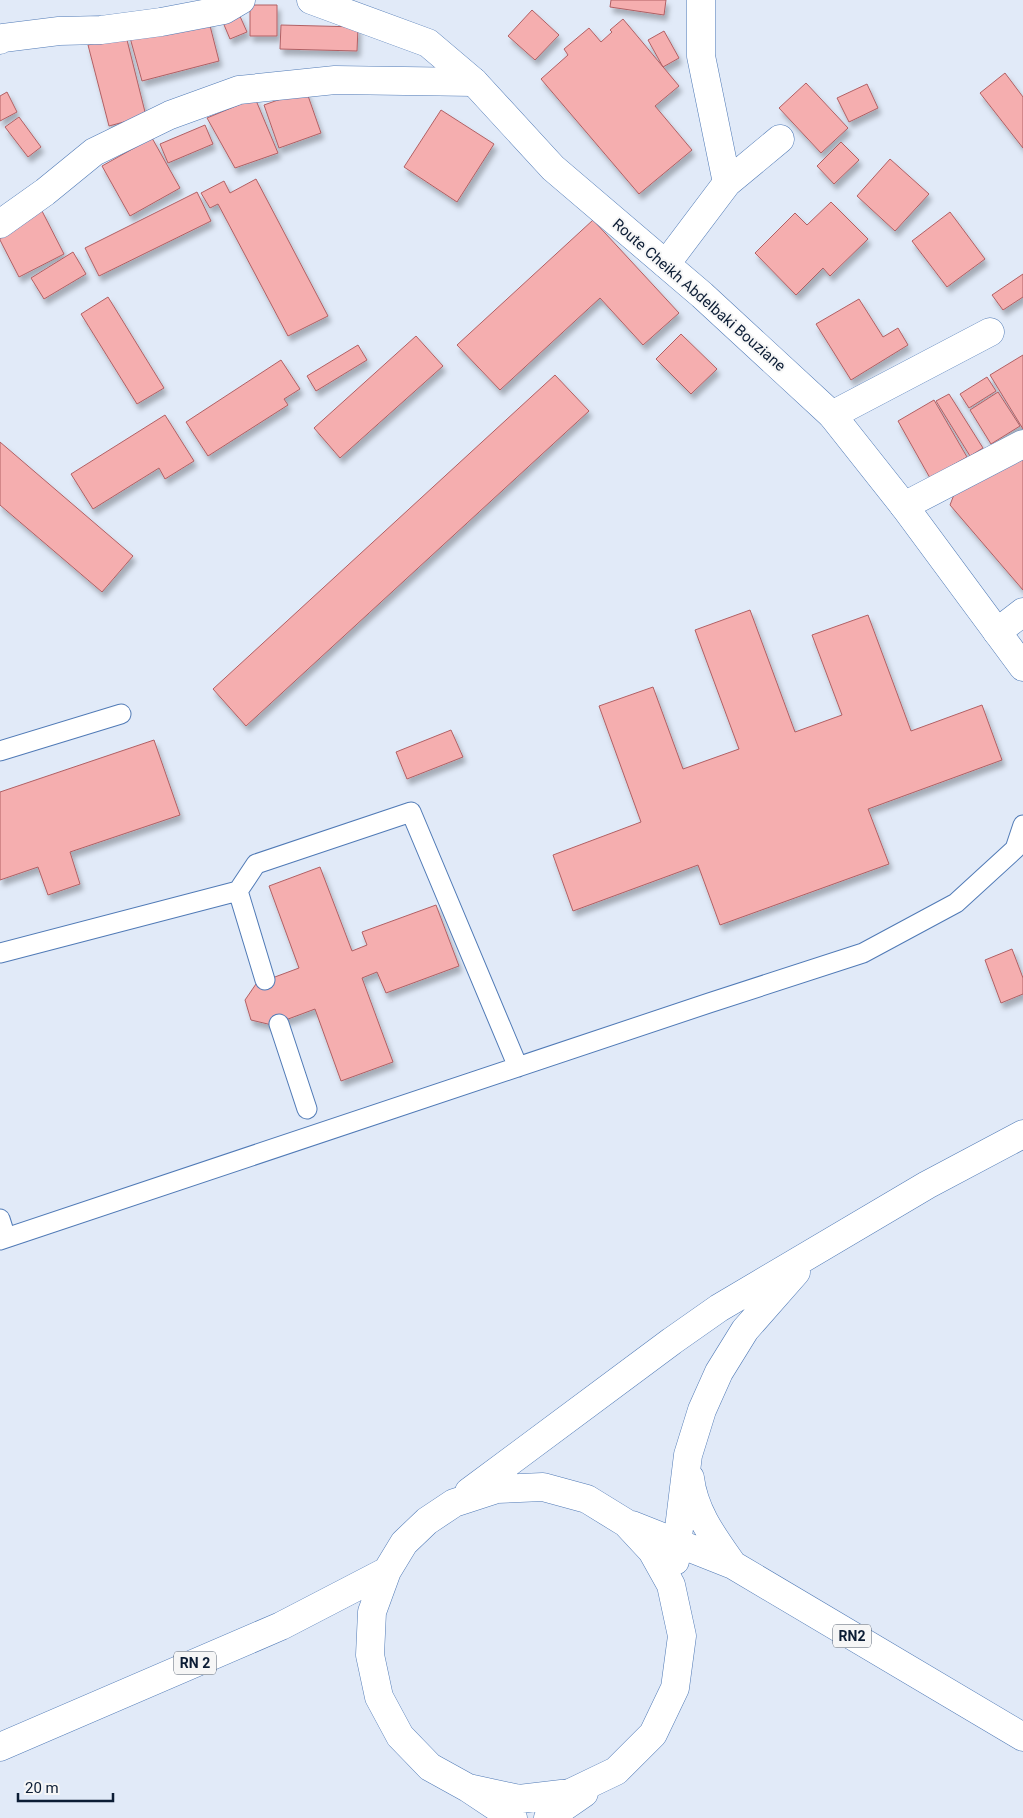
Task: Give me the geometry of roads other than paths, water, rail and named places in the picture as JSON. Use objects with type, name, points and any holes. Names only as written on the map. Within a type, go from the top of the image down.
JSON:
[{"type":"main road","points":[[0,40],[3,38],[59,31],[101,30],[161,22],[224,10],[241,0]]},
{"type":"main road","name":"Route Cheikh Abdelbaki Bouziane","points":[[311,0],[428,43],[474,82],[553,168],[702,295],[832,415],[904,506],[1023,666]]},
{"type":"main road","points":[[701,0],[701,56],[727,183]]},
{"type":"main road","points":[[0,224],[45,192],[94,152],[170,115],[239,90],[335,80],[474,82]]},
{"type":"main road","points":[[666,264],[727,183],[780,139]]},
{"type":"main road","points":[[832,415],[990,332]]},
{"type":"main road","points":[[904,506],[1023,444]]},
{"type":"main road","points":[[997,632],[1023,612]]},
{"type":"main road","points":[[513,1818],[468,1788],[430,1766],[400,1736],[379,1697],[370,1655],[372,1612],[387,1571],[404,1544],[427,1521],[719,1308],[927,1185],[1023,1134]]},
{"type":"main road","points":[[671,1585],[688,1455],[702,1410],[719,1372],[740,1338],[775,1294],[820,1247]]},
{"type":"main road","points":[[688,1455],[690,1481],[696,1505],[707,1528],[733,1565]]},
{"type":"main road","points":[[454,1503],[498,1489],[543,1487],[587,1499],[626,1523],[652,1552],[671,1585],[682,1636],[676,1688],[653,1734],[616,1771],[548,1818]]},
{"type":"main road","name":"RN2","points":[[626,1523],[733,1565],[1023,1737]]},
{"type":"main road","name":"RN 2","points":[[7,1740],[280,1626],[387,1571]]},
{"type":"main road","points":[[468,1788],[518,1799],[570,1793],[616,1771]]},
{"type":"lane","points":[[0,751],[121,714]]},
{"type":"lane","points":[[0,953],[238,891],[256,864],[411,812],[518,1067]]},
{"type":"lane","points":[[0,1219],[3,1239],[863,953],[956,903],[1015,849],[1023,825]]},
{"type":"lane","points":[[238,891],[265,980]]},
{"type":"lane","points":[[279,1024],[307,1109]]}]
